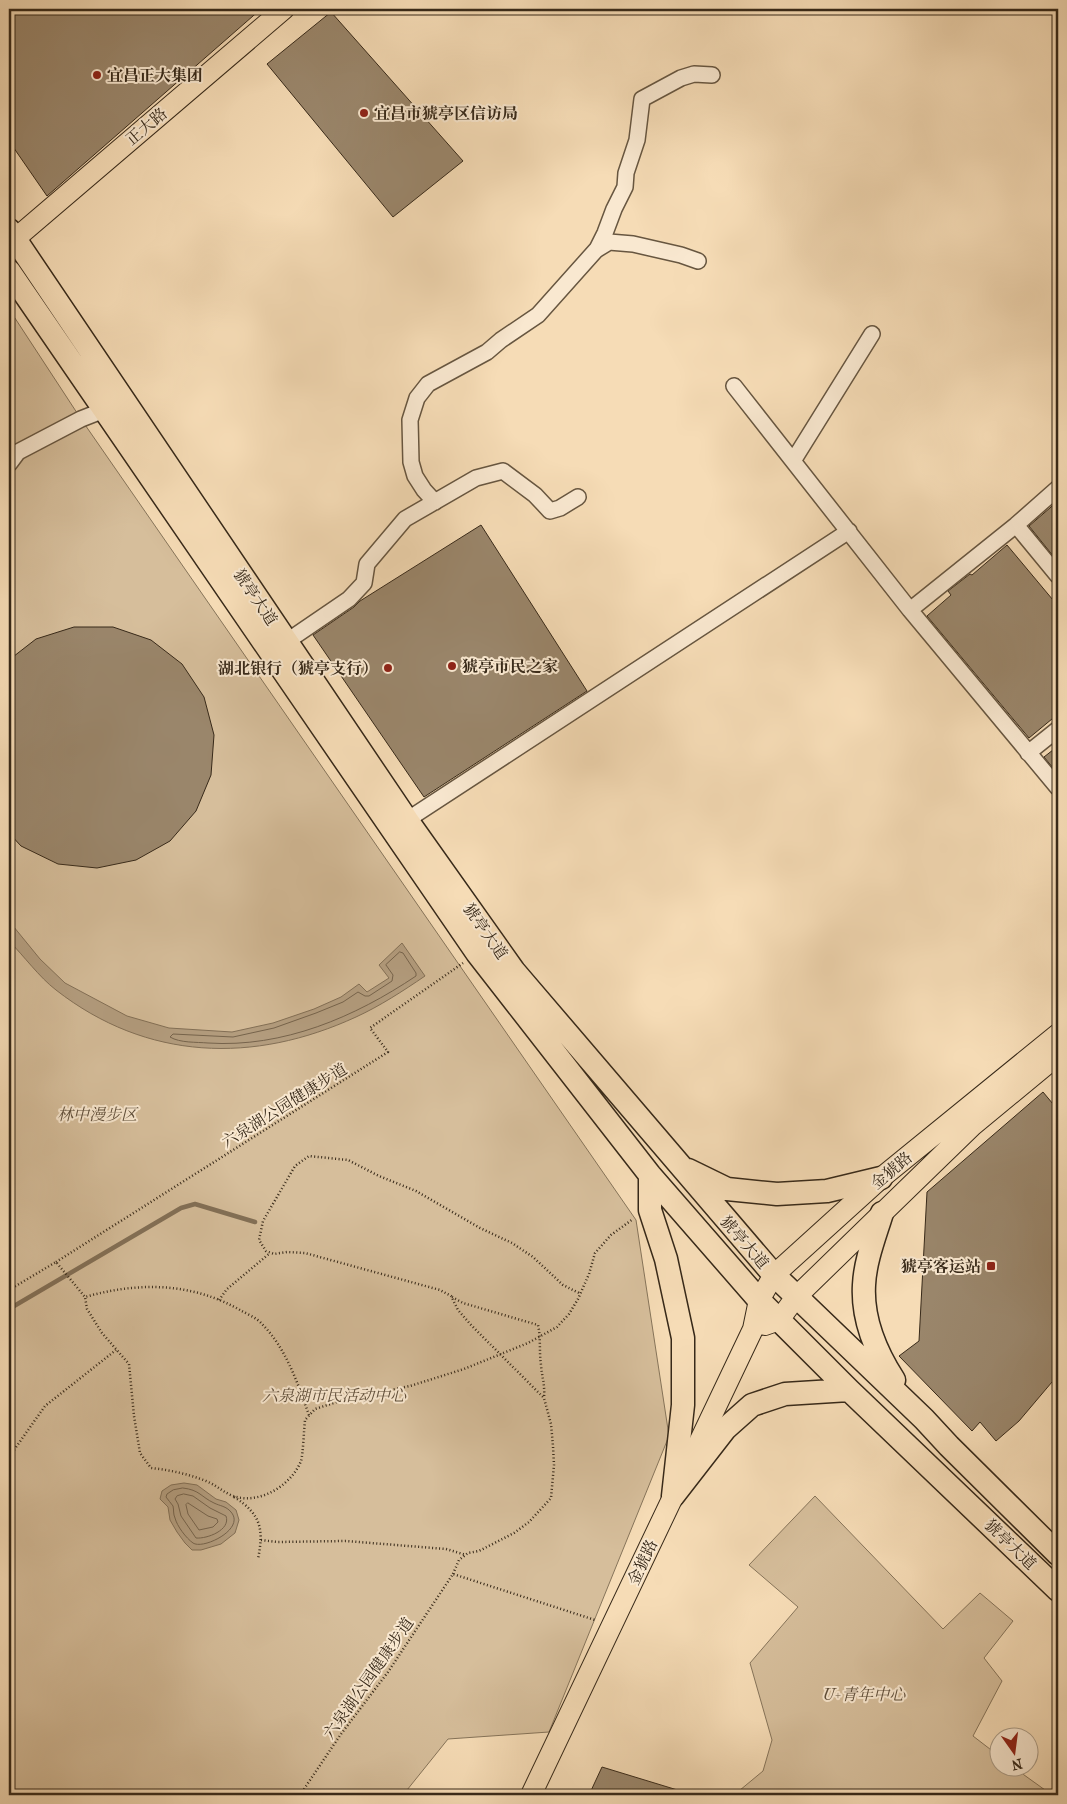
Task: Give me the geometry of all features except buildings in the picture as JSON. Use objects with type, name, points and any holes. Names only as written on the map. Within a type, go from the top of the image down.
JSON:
[{"type":"highway","name":"猇亭大道","points":[[11,238],[406,820],[514,971],[774,1275],[924,1418],[949,1446],[1058,1554]]},
{"type":"highway","name":"猇亭大道","points":[[9,271],[477,953],[650,1175],[759,1300],[1058,1590]]},
{"type":"highway","points":[[678,1165],[727,1189],[777,1194],[826,1191],[881,1178]]},
{"type":"highway","points":[[650,1175],[650,1210],[666,1259],[683,1338],[683,1405],[673,1496]]},
{"type":"highway","points":[[882,1213],[868,1260],[864,1285],[865,1309],[870,1332],[881,1360],[924,1418]]},
{"type":"highway","points":[[673,1496],[725,1429],[752,1405],[785,1394],[850,1390]]},
{"type":"main road","name":"正大路","points":[[11,238],[284,9]]},
{"type":"main road","name":"金猇路","points":[[531,1795],[753,1329],[759,1300],[774,1275],[881,1178],[1058,1034]]},
{"type":"main road","name":"金猇路","points":[[779,1320],[796,1297],[972,1126],[1058,1054]]},
{"type":"main road","points":[[753,1329],[779,1320]]},
{"type":"street","points":[[435,502],[415,476],[411,462],[410,420],[417,398],[428,384],[487,352],[538,315],[596,250],[625,187],[626,173],[637,140],[637,125],[642,99],[681,78],[694,74],[712,75]]},
{"type":"street","points":[[596,250],[609,242],[633,244],[681,255],[698,261]]},
{"type":"street","points":[[793,461],[872,334]]},
{"type":"street","points":[[734,386],[910,610],[1058,788]]},
{"type":"street","points":[[9,464],[18,452],[81,419],[104,410]]},
{"type":"street","points":[[286,642],[349,598],[364,583],[367,564],[405,519],[476,478],[503,471],[530,490],[550,511],[560,508],[578,497]]},
{"type":"street","points":[[910,610],[1016,525],[1058,488]]},
{"type":"street","points":[[1016,525],[1058,576]]},
{"type":"street","points":[[406,820],[849,531]]},
{"type":"street","points":[[1028,753],[1058,729]]},
{"type":"path","name":"六泉湖公园健康步道","points":[[9,1290],[388,1052],[370,1028],[477,953]]},
{"type":"path","points":[[261,1540],[277,1542],[346,1541],[446,1549],[466,1555],[479,1551],[514,1533],[529,1522],[551,1498],[554,1465],[551,1424],[544,1398],[545,1385],[541,1368],[538,1324],[463,1302],[440,1290],[305,1253],[286,1252],[274,1254],[266,1251],[259,1240],[263,1221],[295,1166],[309,1156],[348,1160],[379,1176],[416,1191],[480,1228],[512,1243],[533,1257],[563,1285],[581,1294]]},
{"type":"path","points":[[233,1496],[253,1499],[276,1490],[293,1477],[302,1460],[305,1420],[315,1409],[340,1401],[410,1386],[500,1355],[528,1343],[557,1327],[569,1314],[581,1294],[595,1253],[626,1222],[650,1210]]},
{"type":"path","points":[[219,1300],[233,1283],[270,1253]]},
{"type":"path","points":[[56,1262],[84,1297],[88,1309],[102,1332],[128,1364],[140,1453],[151,1468],[176,1471],[208,1481],[233,1496],[253,1512],[260,1526],[261,1540],[258,1559]]},
{"type":"path","points":[[84,1297],[107,1291],[141,1286],[178,1288],[219,1300],[262,1322],[280,1348],[309,1415]]},
{"type":"path","points":[[450,1296],[458,1310],[544,1398]]},
{"type":"path","points":[[9,1481],[14,1450],[45,1406],[116,1350]]},
{"type":"path","name":"六泉湖公园健康步道","points":[[300,1795],[341,1734],[388,1672],[453,1574],[460,1560],[466,1555]]},
{"type":"path","points":[[453,1574],[601,1622]]},
{"type":"green space","name":"六泉湖市民活动中心","points":[[9,309],[81,419],[636,1220],[669,1436],[549,1732],[448,1739],[403,1795],[9,1795]]},
{"type":"green space","name":"U+青年中心","points":[[815,1496],[943,1629],[980,1593],[1013,1621],[984,1658],[1002,1681],[973,1736],[990,1749],[990,1776],[1026,1776],[1052,1795],[734,1795],[763,1771],[772,1740],[750,1663],[798,1607],[749,1565]]},
{"type":"water","points":[[9,921],[40,959],[65,983],[127,1016],[169,1028],[232,1032],[273,1023],[314,1009],[341,997],[359,984],[367,992],[389,978],[379,965],[402,943],[425,976],[374,1008],[318,1032],[279,1043],[240,1048],[202,1048],[164,1042],[127,1031],[91,1013],[56,990],[9,941]]},
{"type":"water","points":[[184,1483],[197,1485],[216,1499],[226,1502],[236,1510],[239,1520],[235,1533],[221,1544],[201,1550],[192,1550],[177,1532],[170,1520],[168,1507],[160,1499],[162,1491],[171,1485]]},
{"type":"waterway","points":[[9,1309],[181,1208],[195,1204],[255,1222]]},
{"type":"place","name":"宜昌正大集团","points":[[97,75]]},
{"type":"place","name":"宜昌市猇亭区信访局","points":[[364,113]]},
{"type":"place","name":"猇亭市民之家","points":[[452,666]]},
{"type":"place","name":"湖北银行（猇亭支行）","points":[[388,668]]},
{"type":"place","name":"猇亭客运站","points":[[991,1266]]},
{"type":"park label","name":"林中漫步区","points":[[97,1114]]}]
